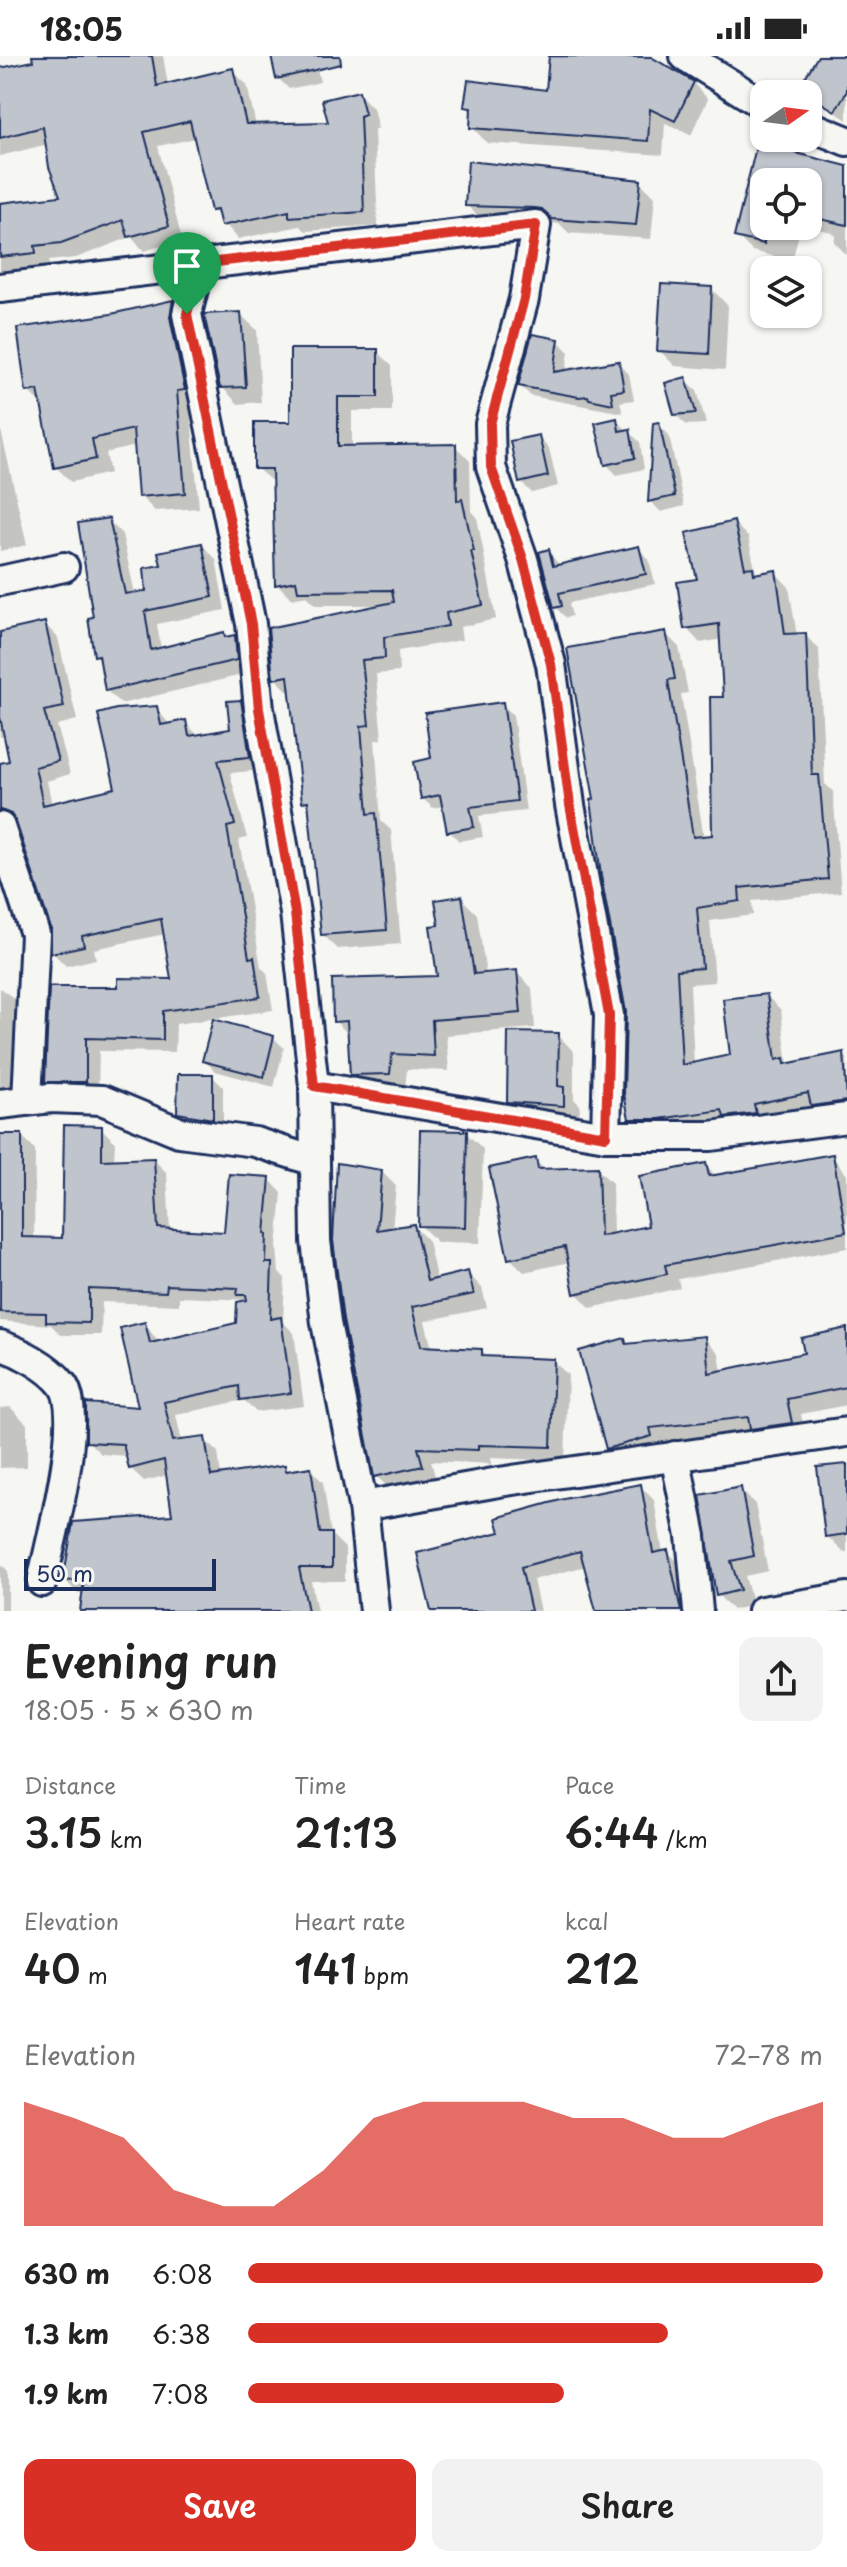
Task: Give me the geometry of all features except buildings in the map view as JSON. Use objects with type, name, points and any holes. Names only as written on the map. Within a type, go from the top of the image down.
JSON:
[{"type":"street","points":[[685,56],[750,96]]},
{"type":"street","points":[[822,131],[847,141]]},
{"type":"street","points":[[0,288],[536,225],[524,299],[490,424],[491,467],[523,559],[551,664],[570,805],[609,1015],[606,1136]]},
{"type":"street","points":[[199,264],[187,314],[251,624],[259,709],[295,913],[314,1086],[316,1241],[326,1323],[363,1506],[374,1611]]},
{"type":"street","points":[[0,581],[64,567]]},
{"type":"street","points":[[0,827],[35,934],[13,1102],[51,1098],[102,1100],[179,1132],[255,1142],[314,1161]]},
{"type":"street","points":[[314,1086],[606,1136],[711,1136],[847,1118]]},
{"type":"street","points":[[0,1345],[54,1376],[70,1399],[72,1431],[42,1582]]},
{"type":"street","points":[[363,1506],[847,1432]]},
{"type":"street","points":[[675,1456],[691,1536],[698,1611]]},
{"type":"street","points":[[762,1611],[847,1597]]},
{"type":"route","points":[[536,225],[524,299],[490,424],[491,467],[502,507],[523,559],[551,664],[570,805],[609,1015],[606,1136],[314,1086],[295,913],[259,709],[251,624],[187,314],[199,264],[536,225]]}]
